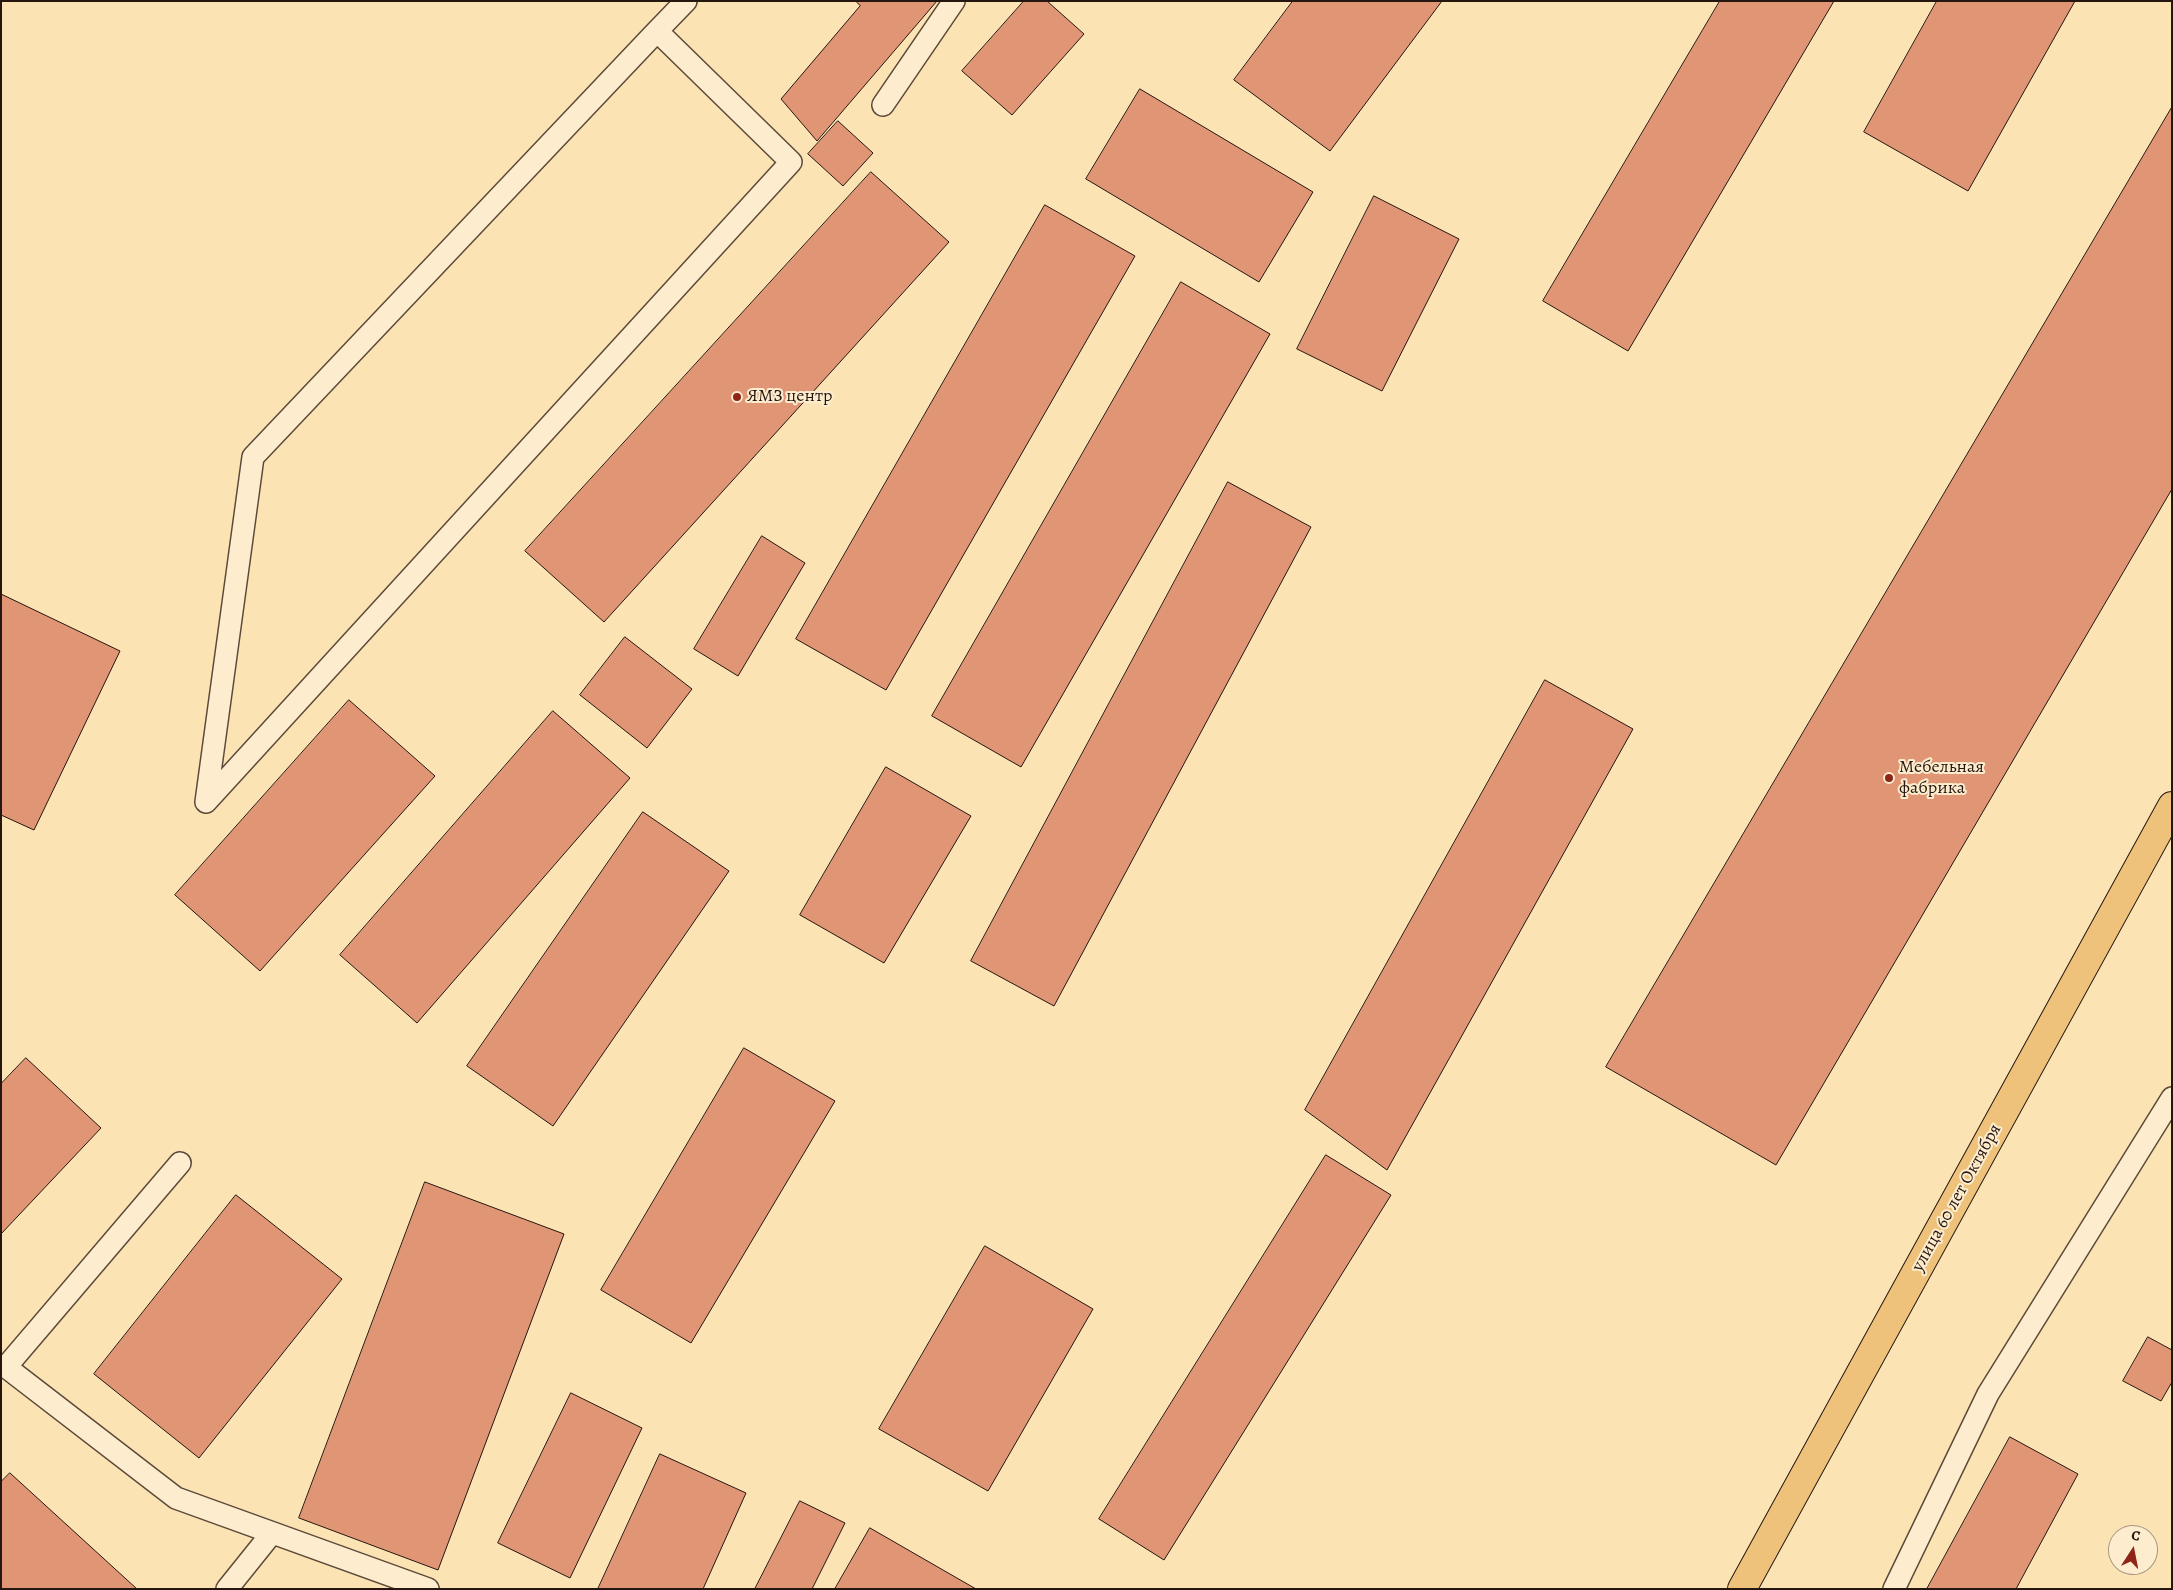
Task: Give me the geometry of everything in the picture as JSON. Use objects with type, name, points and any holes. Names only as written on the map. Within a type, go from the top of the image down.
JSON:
[{"type":"main road","name":"улица 60 лет Октября","points":[[1742,1589],[2172,806]]},
{"type":"lane","points":[[657,31],[791,162],[206,802],[253,457],[657,31],[686,1]]},
{"type":"lane","points":[[883,105],[954,1]]},
{"type":"lane","points":[[1894,1589],[1988,1394],[2172,1098]]},
{"type":"lane","points":[[180,1163],[4,1369],[176,1498],[428,1589]]},
{"type":"lane","points":[[227,1589],[272,1533]]},
{"type":"building","points":[[856,1],[937,1],[817,141],[781,99],[860,6]]},
{"type":"building","points":[[1024,1],[1047,1],[1084,34],[1012,115],[962,71]]},
{"type":"building","points":[[1293,1],[1442,1],[1330,151],[1234,80]]},
{"type":"building","points":[[1720,1],[1834,1],[1628,351],[1543,301]]},
{"type":"building","points":[[1937,1],[2075,1],[1968,191],[1864,132]]},
{"type":"building","points":[[1140,89],[1313,192],[1259,282],[1086,179]]},
{"type":"building","name":"Мебельная фабрика","points":[[2172,107],[2172,489],[1776,1165],[1606,1067]]},
{"type":"building","points":[[838,121],[873,153],[843,186],[808,154]]},
{"type":"building","name":"ЯМЗ центр","points":[[871,172],[949,242],[604,622],[525,551]]},
{"type":"building","points":[[1374,196],[1459,239],[1382,391],[1297,349]]},
{"type":"building","points":[[1045,205],[1135,256],[886,690],[796,639]]},
{"type":"building","points":[[1181,282],[1270,334],[1021,767],[932,716]]},
{"type":"building","points":[[1228,482],[1311,527],[1054,1006],[971,961]]},
{"type":"building","points":[[762,536],[805,563],[738,676],[694,649]]},
{"type":"building","points":[[1,594],[120,651],[34,830],[1,815]]},
{"type":"building","points":[[625,637],[692,689],[647,748],[580,695]]},
{"type":"building","points":[[1545,680],[1633,729],[1387,1170],[1305,1110]]},
{"type":"building","points":[[349,700],[435,776],[260,971],[175,895]]},
{"type":"building","points":[[553,711],[630,778],[417,1023],[340,955]]},
{"type":"building","points":[[886,767],[971,816],[884,963],[800,915]]},
{"type":"building","points":[[643,812],[729,871],[553,1126],[467,1066]]},
{"type":"building","points":[[744,1048],[835,1101],[691,1343],[601,1290]]},
{"type":"building","points":[[26,1058],[101,1128],[1,1234],[1,1084]]},
{"type":"building","points":[[1326,1155],[1391,1195],[1164,1560],[1099,1519]]},
{"type":"building","points":[[425,1182],[564,1234],[438,1570],[299,1518]]},
{"type":"building","points":[[236,1195],[342,1279],[199,1458],[94,1374]]},
{"type":"building","points":[[985,1246],[1093,1309],[988,1491],[879,1429]]},
{"type":"building","points":[[2148,1337],[2172,1350],[2172,1382],[2161,1401],[2123,1381]]},
{"type":"building","points":[[571,1393],[642,1428],[570,1578],[498,1543]]},
{"type":"building","points":[[2010,1437],[2078,1474],[2016,1589],[1927,1589]]},
{"type":"building","points":[[660,1454],[746,1493],[703,1589],[598,1589]]},
{"type":"building","points":[[10,1473],[137,1589],[1,1589],[1,1482]]},
{"type":"building","points":[[800,1501],[845,1523],[812,1589],[755,1589]]},
{"type":"building","points":[[870,1528],[976,1589],[835,1589]]},
{"type":"place","name":"ЯМЗ центр","points":[[737,397]]},
{"type":"place","name":"Мебельная фабрика","points":[[1889,778]]}]
